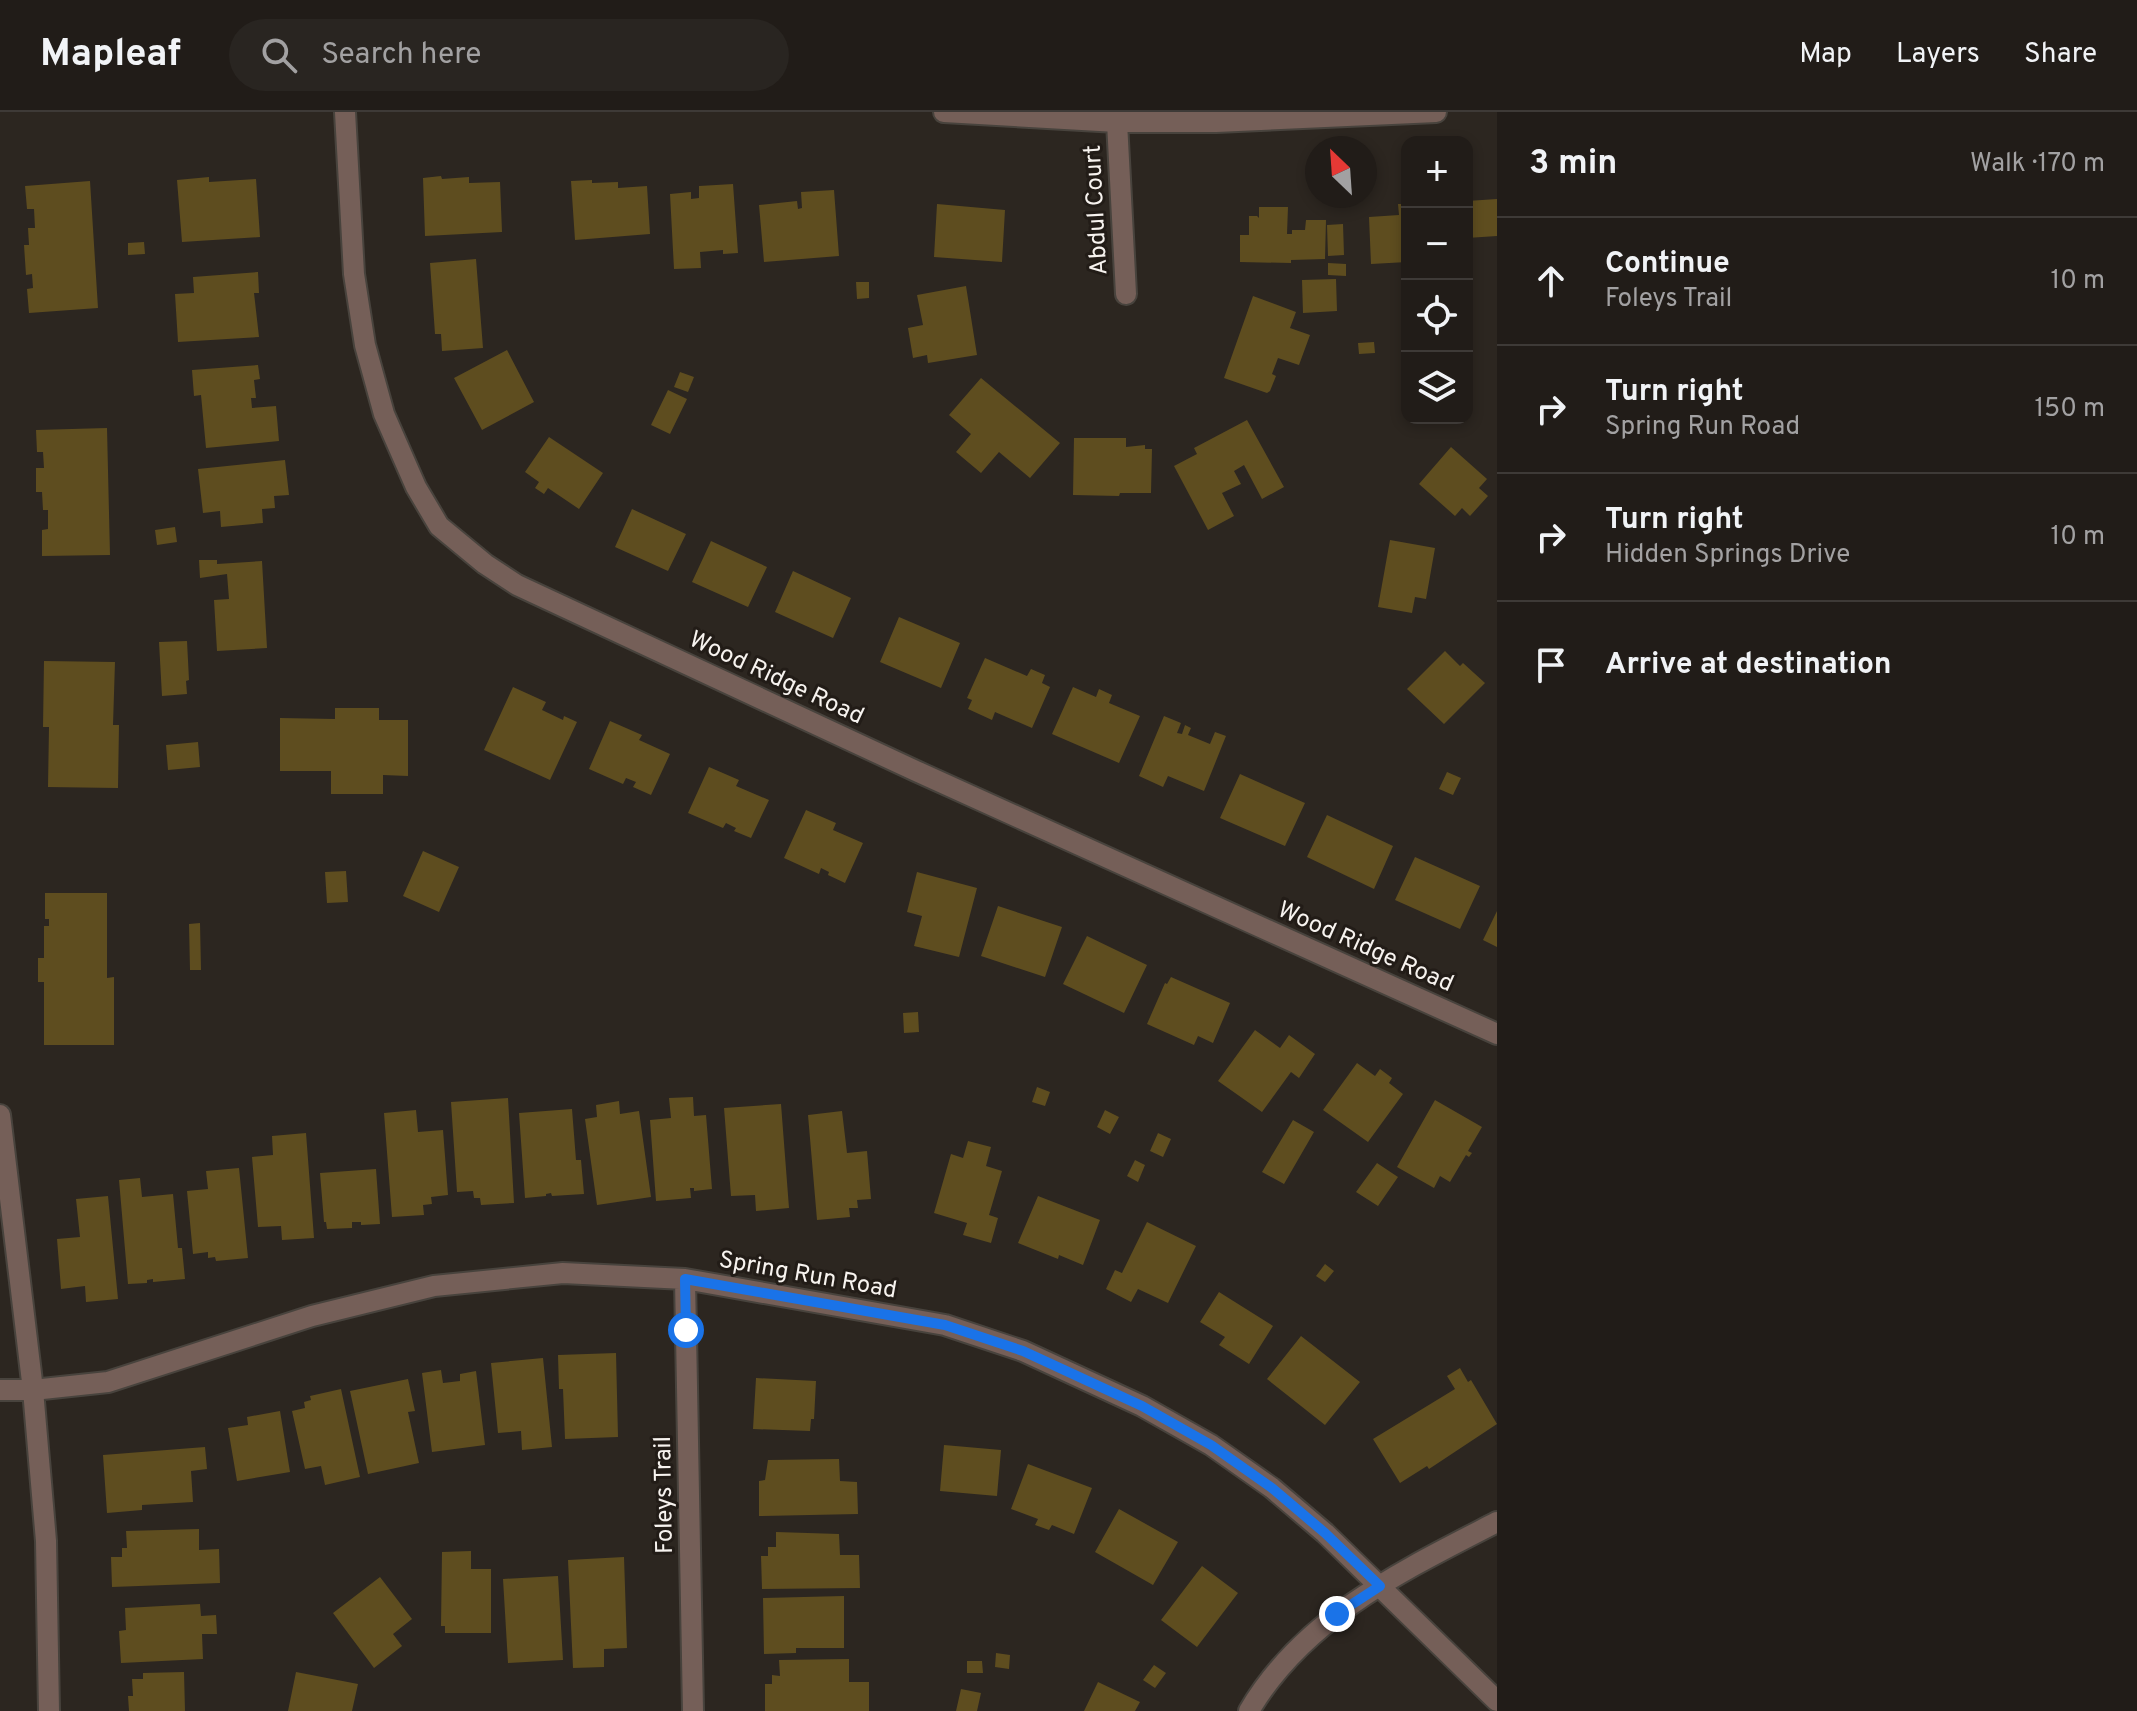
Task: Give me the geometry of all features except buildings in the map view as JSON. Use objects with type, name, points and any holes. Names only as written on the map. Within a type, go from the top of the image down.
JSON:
[{"type":"street","name":"Wood Ridge Road","points":[[345,112],[354,274],[365,345],[384,414],[416,487],[439,526],[485,564],[517,585],[916,771],[1497,1034]]},
{"type":"street","points":[[944,112],[1117,122],[1315,119],[1436,112]]},
{"type":"street","name":"Abdul Court","points":[[1117,122],[1126,294]]},
{"type":"street","points":[[0,1115],[33,1390],[46,1541],[49,1711]]},
{"type":"street","name":"Spring Run Road","points":[[0,1390],[33,1390],[108,1382],[312,1316],[434,1286],[563,1273],[685,1279],[945,1325],[1023,1351],[1142,1406],[1211,1445],[1272,1488],[1325,1533],[1497,1701]]},
{"type":"street","name":"Foleys Trail","points":[[685,1279],[693,1711]]},
{"type":"street","points":[[1249,1711],[1279,1668],[1305,1640],[1344,1608],[1497,1522]]},
{"type":"route","points":[[686,1330],[685,1279],[945,1325],[1023,1351],[1142,1406],[1211,1445],[1272,1488],[1380,1586],[1337,1614]]}]
